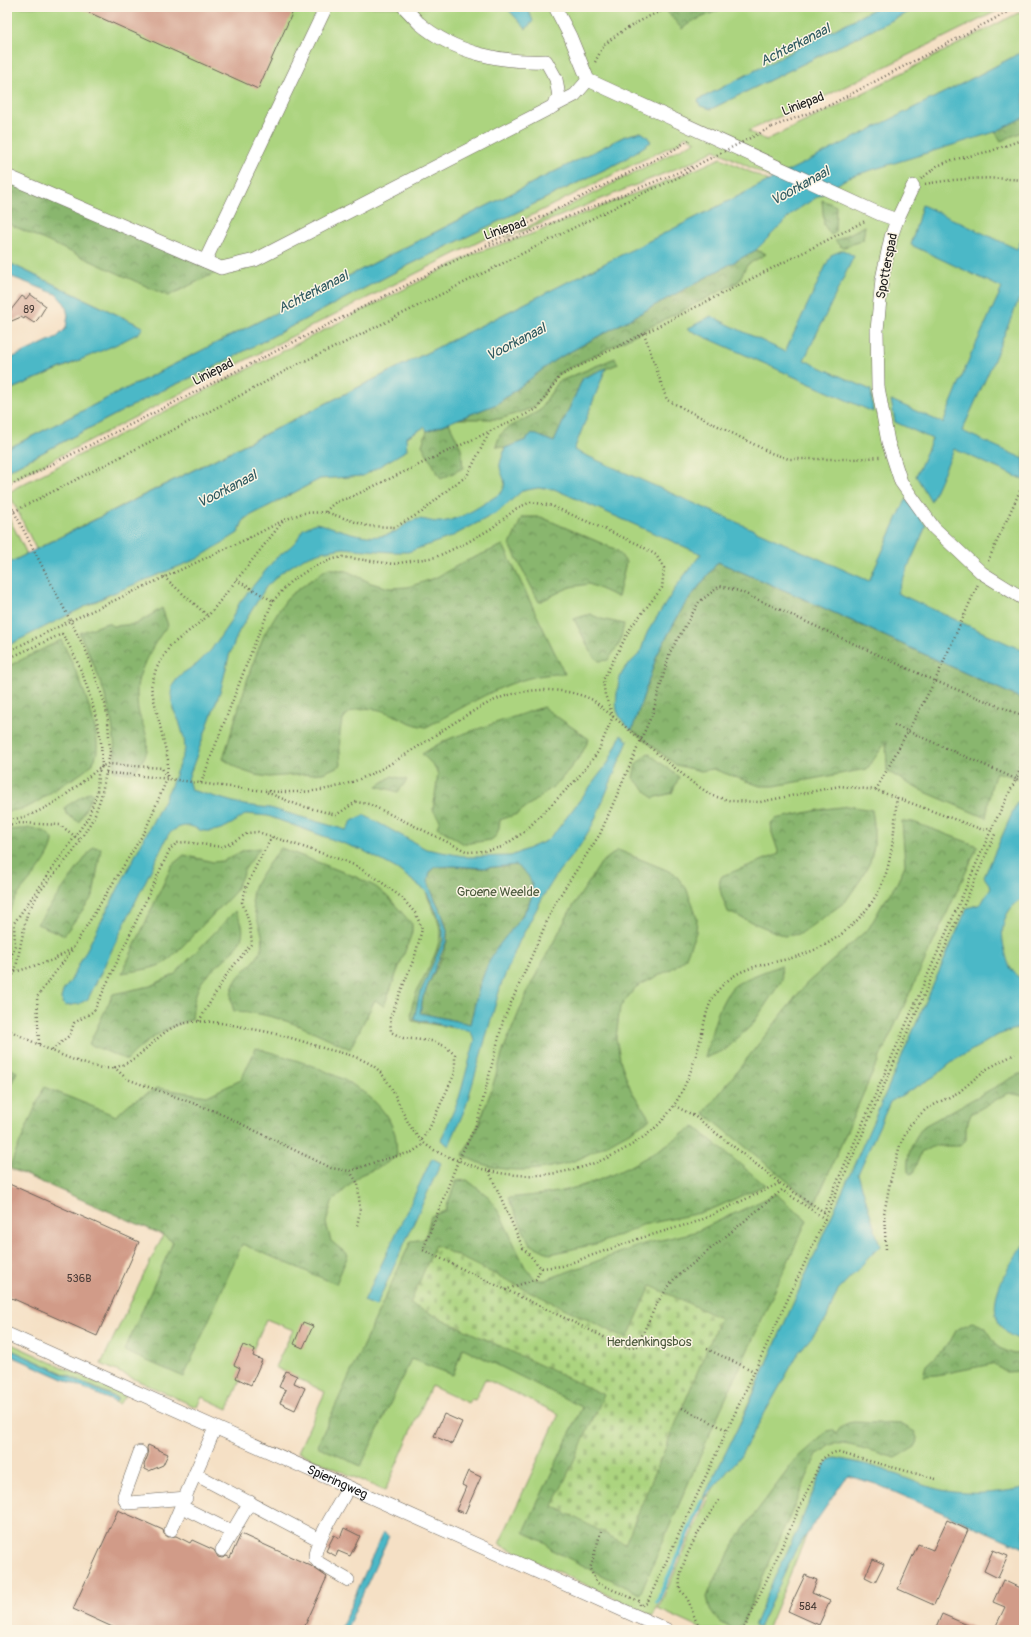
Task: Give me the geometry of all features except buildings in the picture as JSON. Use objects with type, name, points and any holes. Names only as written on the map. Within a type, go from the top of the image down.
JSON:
[{"type":"street","points":[[205,261],[326,7]]},
{"type":"street","points":[[404,7],[419,23],[445,40],[471,52],[505,61],[546,61],[556,79],[559,97],[552,108]]},
{"type":"street","points":[[7,176],[220,268],[255,260],[576,95],[587,78],[570,36],[555,7]]},
{"type":"street","name":"Spotterspad","points":[[587,78],[777,168],[880,214],[897,220],[891,237],[882,279],[877,330],[878,387],[892,456],[901,482],[934,528],[982,573],[1024,599]]},
{"type":"street","points":[[897,220],[913,186]]},
{"type":"street","name":"Spieringweg","points":[[7,1334],[348,1488],[639,1611],[667,1630]]},
{"type":"street","points":[[171,1530],[184,1503],[215,1428]]},
{"type":"street","points":[[140,1452],[124,1496],[126,1502],[184,1503],[232,1532]]},
{"type":"street","points":[[195,1474],[320,1540]]},
{"type":"street","points":[[348,1488],[314,1553],[315,1558],[319,1563],[348,1580]]},
{"type":"street","points":[[222,1550],[250,1502]]},
{"type":"path","points":[[587,78],[604,46],[618,34],[653,14],[668,9],[680,8],[690,11],[698,9],[698,7]]},
{"type":"path","name":"Liniepad","points":[[7,487],[478,249],[515,238],[699,164],[772,127],[832,104],[1016,7]]},
{"type":"path","points":[[478,249],[670,152],[702,133]]},
{"type":"path","points":[[913,186],[937,166],[952,160],[990,151],[1024,139]]},
{"type":"path","points":[[7,515],[249,391],[298,364],[422,305],[639,195],[677,178],[699,164]]},
{"type":"path","points":[[913,186],[966,178],[1024,180]]},
{"type":"path","points":[[326,512],[329,507],[338,501],[349,498],[537,409],[560,376],[880,214]]},
{"type":"path","points":[[644,333],[667,400],[772,453],[789,459],[853,459],[892,456]]},
{"type":"path","points":[[7,652],[284,520],[303,514],[326,512],[367,526],[395,527],[422,512],[451,487],[467,476],[490,430]]},
{"type":"path","points":[[876,790],[935,681],[982,573],[1024,483]]},
{"type":"path","points":[[7,498],[87,653],[105,704],[108,721],[110,753],[101,796],[94,817],[73,852],[40,890],[27,914],[15,972],[7,984]]},
{"type":"path","points":[[201,783],[254,645],[273,601],[290,582],[311,568],[333,559],[343,557],[393,564],[436,557],[468,542],[492,528],[518,508],[531,502],[552,506],[601,526],[638,544],[656,555],[664,568],[662,588],[631,627],[603,680],[605,695],[613,716],[598,752],[576,780],[524,832],[502,847],[484,851],[468,852],[369,804],[356,802],[336,815],[298,805],[266,792]]},
{"type":"path","points":[[39,1044],[37,997],[74,948],[145,830],[167,779],[168,760],[151,687],[156,669],[170,646],[208,616],[284,520]]},
{"type":"path","points":[[164,577],[208,616]]},
{"type":"path","points":[[236,580],[273,601]]},
{"type":"path","points":[[825,1219],[782,1190],[674,1279],[657,1303],[636,1346],[627,1348],[423,1250],[458,1160],[477,1123],[503,1021],[555,903],[600,834],[653,712],[670,652],[699,602],[720,586],[739,591],[935,681],[1024,716]]},
{"type":"path","points":[[7,660],[62,634],[70,646],[90,698],[100,736],[102,766],[98,774],[97,794],[88,818],[14,923],[15,945],[7,969]]},
{"type":"path","points":[[106,773],[201,783],[266,792],[306,792],[326,790],[362,779],[392,764],[474,711],[494,700],[515,693],[540,690],[585,696],[593,700],[693,783],[713,796],[732,801],[760,802],[840,786],[876,790],[983,830],[992,828]]},
{"type":"path","points":[[894,725],[1024,782]]},
{"type":"path","points":[[675,1106],[693,1115],[780,1183],[824,1212],[992,828],[1024,763]]},
{"type":"path","points":[[7,820],[18,819],[52,804],[102,766],[108,764],[162,768],[167,779]]},
{"type":"path","points":[[7,1029],[89,1066],[110,1068],[135,1059],[173,1027],[198,1021],[216,1022],[273,1032],[356,1057],[374,1067],[390,1083],[408,1124],[421,1141],[435,1151],[489,1171],[521,1175],[572,1169],[607,1159],[633,1145],[655,1129],[675,1106],[690,1077],[700,1043],[708,1006],[719,988],[734,976],[750,968],[804,954],[830,942],[851,926],[868,909],[880,887],[889,864],[894,831],[896,797]]},
{"type":"path","points":[[7,825],[20,823],[60,825],[80,840]]},
{"type":"path","points":[[52,1050],[70,1035],[74,1023],[94,1011],[170,849],[177,843],[185,842],[222,847],[231,844],[248,833],[258,832],[354,865],[376,878],[394,892],[416,914],[422,929],[415,956],[390,1018],[391,1032],[403,1038],[430,1041],[445,1046],[455,1055],[454,1073],[430,1127],[421,1141]]},
{"type":"path","points":[[639,1611],[646,1603],[825,1219],[996,832]]},
{"type":"path","points":[[198,1021],[227,974],[252,943],[242,902],[246,888],[257,864],[272,837]]},
{"type":"path","points":[[15,972],[53,960],[74,948]]},
{"type":"path","points":[[886,1249],[884,1214],[890,1182],[900,1146],[910,1125],[926,1109],[959,1092],[986,1070],[1016,1054]]},
{"type":"path","points":[[114,1067],[127,1079],[217,1112],[331,1168],[350,1171],[378,1161],[412,1152],[424,1144]]},
{"type":"path","points":[[350,1171],[358,1184],[360,1210],[357,1226]]},
{"type":"path","points":[[489,1171],[523,1248],[541,1268]]},
{"type":"path","points":[[541,1268],[562,1266],[641,1238],[699,1221],[780,1183]]},
{"type":"path","points":[[505,1290],[536,1280],[541,1268]]},
{"type":"path","points":[[707,1349],[754,1371]]},
{"type":"path","points":[[682,1408],[727,1430]]},
{"type":"path","points":[[742,1630],[745,1627],[822,1459],[836,1452],[936,1479]]},
{"type":"path","points":[[712,1630],[698,1624],[686,1596],[680,1591],[679,1584],[682,1571],[693,1543],[705,1520],[720,1499]]},
{"type":"path","points":[[601,1531],[590,1569],[597,1583],[639,1601],[639,1611]]},
{"type":"green space","name":"Groene Weelde","points":[[7,7],[878,7],[698,100],[711,109],[919,7],[1005,7],[828,95],[748,131],[766,140],[836,107],[1024,10],[1024,51],[969,80],[1024,115],[1024,803],[1019,803],[1024,819],[1024,1540],[836,1464],[767,1630],[704,1630],[658,1609],[980,905],[973,906],[653,1616],[499,1544],[559,1414],[485,1379],[475,1400],[471,1399],[468,1403],[431,1386],[385,1491],[298,1452],[325,1392],[275,1367],[293,1330],[266,1319],[228,1409],[202,1397],[197,1407],[194,1406],[101,1364],[163,1235],[165,1236],[167,1232],[13,1161],[9,1168],[7,1167],[7,1138],[12,1126],[7,1123],[7,644],[238,533],[244,519],[325,476],[410,435],[811,198],[715,150],[692,162],[506,238],[696,141],[685,136],[680,142],[343,310],[7,483],[7,471],[157,393],[212,368],[401,269],[622,161],[651,141],[641,132],[625,136],[7,449],[7,391],[78,361],[143,327],[7,262]]},
{"type":"green space","points":[[663,7],[726,7],[691,22],[682,29]]},
{"type":"green space","points":[[1024,117],[1024,131],[1001,141],[995,132]]},
{"type":"green space","points":[[721,158],[769,181],[36,549],[9,493],[17,487],[475,253],[529,235],[692,171]]},
{"type":"green space","points":[[7,179],[217,272],[168,296],[7,223]]},
{"type":"green space","points":[[822,200],[836,206],[835,233],[831,235],[824,225]]},
{"type":"green space","points":[[865,226],[863,240],[842,248],[835,241]]},
{"type":"green space","points":[[756,250],[766,254],[747,265],[738,282],[558,374],[553,379],[538,403],[532,408],[500,419],[458,419],[497,404],[555,360]]},
{"type":"green space","points":[[615,358],[618,364],[583,378],[554,442],[526,440],[505,448],[496,446],[500,435],[508,428],[539,411],[558,382]]},
{"type":"green space","points":[[449,423],[461,448],[463,468],[441,479],[422,445],[427,431]]},
{"type":"green space","points":[[7,514],[27,554],[7,564]]},
{"type":"green space","points":[[522,517],[541,517],[617,550],[626,562],[618,597],[589,584],[570,587],[539,602],[510,545]]},
{"type":"green space","points":[[503,545],[565,674],[528,678],[510,684],[476,700],[426,727],[378,710],[354,710],[345,717],[342,722],[340,732],[341,765],[323,773],[269,777],[255,775],[241,770],[223,759],[251,668],[264,635],[289,596],[328,568],[347,571],[371,583],[389,588],[408,587],[435,578],[464,562]]},
{"type":"green space","points":[[718,562],[793,594],[1024,700],[1024,780],[996,772],[991,788],[986,818],[918,789],[887,771],[886,742],[867,769],[774,786],[760,786],[713,769],[701,771],[676,765],[632,730],[657,655],[683,607]]},
{"type":"green space","points":[[162,608],[168,625],[148,656],[140,674],[137,690],[138,711],[146,732],[148,743],[146,753],[143,760],[133,773],[114,771],[114,735],[111,717],[101,682],[79,633],[107,623],[114,626],[136,624]]},
{"type":"green space","points":[[590,614],[601,619],[624,624],[620,643],[608,660],[599,661],[593,656],[574,619]]},
{"type":"green space","points":[[61,640],[73,664],[87,699],[96,734],[97,748],[95,759],[88,768],[79,775],[33,804],[23,809],[7,811],[7,667]]},
{"type":"green space","points":[[543,707],[589,739],[581,755],[558,783],[517,814],[500,820],[496,836],[491,840],[464,844],[437,827],[440,820],[433,810],[438,774],[433,765],[422,754],[442,742],[454,737]]},
{"type":"green space","points":[[648,753],[679,777],[672,793],[653,798],[633,778],[636,764]]},
{"type":"green space","points":[[392,776],[407,780],[398,792],[377,786]]},
{"type":"green space","points":[[89,792],[93,793],[79,822],[66,814],[65,807]]},
{"type":"green space","points":[[849,806],[872,810],[874,823],[874,846],[870,862],[861,879],[845,902],[800,934],[784,936],[728,912],[720,889],[720,880],[722,876],[779,854],[772,833],[771,823],[775,819],[824,809]]},
{"type":"green space","points":[[902,821],[913,822],[978,846],[868,1083],[815,1204],[704,1113],[806,984],[869,928],[897,883],[905,865]]},
{"type":"green space","points":[[32,828],[46,832],[53,839],[52,846],[44,862],[15,899],[7,916],[7,830]]},
{"type":"green space","points":[[93,847],[101,848],[93,896],[64,935],[37,924]]},
{"type":"green space","points":[[260,848],[245,869],[235,892],[168,961],[151,968],[122,973],[172,865],[184,855],[213,862],[223,861],[244,850]]},
{"type":"green space","points":[[281,848],[356,877],[376,887],[389,898],[412,924],[412,933],[384,1006],[375,1000],[350,1049],[308,1029],[279,1019],[249,1012],[234,1011],[231,994],[234,984],[253,963],[262,947],[262,933],[252,898],[255,885]]},
{"type":"green space","points":[[618,850],[674,873],[686,888],[697,919],[696,932],[685,959],[673,968],[636,987],[620,1007],[616,1038],[621,1063],[631,1090],[650,1119],[626,1134],[581,1158],[552,1167],[521,1170],[506,1169],[476,1162],[463,1155],[479,1124],[504,1048],[529,988],[570,911],[601,863]]},
{"type":"green space","points":[[443,865],[477,868],[516,865],[526,871],[532,881],[533,894],[525,910],[481,980],[470,1024],[420,1013],[423,998],[442,957],[447,940],[446,925],[428,882],[427,887],[430,899],[440,922],[443,941],[414,1019],[461,1029],[412,1021],[411,1010],[418,988],[435,955],[439,943],[439,927],[426,889],[430,873],[432,869]]},
{"type":"green space","points":[[235,911],[241,923],[242,933],[239,942],[233,951],[208,974],[201,983],[195,996],[192,1019],[165,1030],[149,1040],[127,1060],[89,1044],[113,994],[150,986],[174,975]]},
{"type":"green space","points":[[781,965],[782,980],[752,1025],[725,1050],[705,1058],[721,1004],[731,989],[740,982]]},
{"type":"green space","points":[[256,1048],[315,1067],[336,1076],[355,1086],[371,1098],[385,1113],[394,1131],[397,1156],[382,1166],[360,1175],[332,1202],[326,1223],[331,1241],[348,1255],[336,1284],[242,1244],[184,1377],[124,1351],[173,1242],[163,1235],[9,1168],[44,1087],[116,1116],[130,1103],[158,1088],[207,1096],[241,1080]]},
{"type":"green space","points":[[7,1067],[17,1072],[7,1092]]},
{"type":"green space","points":[[1019,1074],[1024,1074],[1024,1096],[1008,1093],[971,1114],[966,1128],[966,1140],[959,1146],[933,1146],[921,1153],[912,1175],[908,1172],[908,1159],[911,1147],[924,1126]]},
{"type":"green space","points":[[694,1126],[765,1185],[717,1207],[700,1213],[642,1225],[600,1243],[550,1254],[530,1244],[508,1198],[557,1192],[595,1181],[646,1158]]},
{"type":"green space","name":"Herdenkingsbos","points":[[467,1180],[489,1197],[501,1216],[525,1267],[536,1280],[545,1280],[644,1244],[695,1232],[776,1194],[807,1220],[715,1422],[640,1594],[552,1550],[546,1543],[524,1532],[582,1407],[463,1348],[453,1375],[411,1359],[361,1466],[317,1446],[411,1241],[425,1239],[431,1216],[445,1211],[456,1181]]},
{"type":"green space","name":"Herdenkingsbos","points":[[435,1245],[627,1339],[651,1286],[720,1318],[625,1544],[553,1506],[604,1395],[410,1304]]},
{"type":"green space","points":[[972,1322],[985,1327],[999,1348],[1014,1354],[1024,1353],[1024,1371],[1006,1372],[992,1364],[937,1375],[923,1376],[926,1365],[948,1345],[957,1329]]},
{"type":"green space","points":[[7,1342],[126,1396],[119,1404],[115,1402],[118,1398],[7,1348]]},
{"type":"green space","points":[[854,1422],[901,1424],[915,1432],[918,1441],[915,1447],[896,1458],[843,1444],[830,1445],[817,1454],[742,1625],[733,1629],[719,1622],[710,1609],[707,1597],[739,1535],[796,1459],[827,1431],[832,1430],[836,1434],[844,1425]]},
{"type":"water","points":[[506,7],[527,7],[533,21],[526,29]]},
{"type":"water","points":[[878,7],[919,7],[711,109],[700,106],[698,100]]},
{"type":"water","name":"Voorkanaal","points":[[1024,51],[1024,117],[995,132],[849,177],[795,211],[756,250],[555,360],[497,404],[427,431],[425,427],[406,437],[407,450],[363,476],[320,479],[244,519],[238,533],[197,559],[106,596],[7,646],[7,564]]},
{"type":"water","points":[[641,132],[647,136],[651,142],[622,161],[401,269],[212,368],[157,393],[7,471],[7,449],[625,136]]},
{"type":"water","points":[[922,205],[1017,249],[1024,234],[1024,301],[1019,299],[991,367],[962,431],[1024,459],[1024,480],[954,449],[931,501],[916,476],[932,439],[895,422],[891,400],[943,423],[970,357],[1002,288],[911,245]]},
{"type":"water","points":[[843,250],[854,256],[804,360],[871,390],[873,412],[687,329],[711,316],[785,352],[831,255]]},
{"type":"water","points":[[7,262],[143,327],[139,333],[115,345],[7,391],[7,360],[57,337],[66,328],[68,315],[65,304],[56,294],[7,275]]},
{"type":"water","points":[[606,368],[574,450],[869,581],[906,499],[926,526],[897,593],[1024,651],[1024,700],[793,594],[718,562],[683,607],[657,655],[632,730],[623,722],[616,707],[618,686],[622,673],[639,654],[648,631],[680,581],[701,554],[554,489],[538,488],[522,491],[498,512],[451,537],[408,552],[343,548],[321,552],[304,558],[282,572],[266,587],[239,631],[229,656],[221,689],[188,779],[191,790],[244,805],[270,808],[346,830],[352,821],[364,815],[426,849],[468,857],[511,856],[546,841],[557,830],[608,763],[621,735],[628,741],[593,824],[579,847],[559,871],[544,895],[519,942],[501,985],[466,1106],[449,1146],[441,1140],[459,1098],[475,1040],[470,1031],[414,1019],[419,996],[443,941],[443,931],[438,915],[426,891],[397,869],[364,851],[268,816],[246,814],[232,824],[221,829],[210,831],[203,831],[186,826],[173,830],[168,835],[88,999],[79,1004],[65,1006],[61,999],[63,991],[70,982],[170,788],[185,749],[184,738],[179,721],[173,709],[171,694],[172,686],[180,675],[197,664],[211,650],[229,624],[240,602],[275,559],[297,540],[303,529],[316,523],[362,535],[381,536],[393,533],[417,519],[438,522],[449,521],[480,506],[501,493],[504,489],[504,481],[500,464],[505,448],[526,440],[532,433],[554,442],[583,378]],"holes":[[[516,865],[528,876],[532,887],[531,899],[517,922],[499,945],[488,964],[484,973],[470,1024],[420,1013],[423,997],[446,942],[447,931],[442,914],[428,881],[430,871],[435,867],[454,866],[484,868]]]},
{"type":"water","points":[[1017,802],[1024,803],[1024,898],[1011,908],[1007,914],[1004,921],[1002,935],[1007,959],[1011,969],[1024,982],[1024,1026],[998,1035],[955,1060],[935,1076],[890,1102],[858,1174],[880,1246],[838,1290],[826,1320],[799,1352],[740,1457],[702,1501],[745,1413],[967,908],[981,904],[991,887],[984,877]]},
{"type":"water","points":[[432,1158],[441,1163],[376,1306],[364,1301]]},
{"type":"water","points":[[1024,1244],[1024,1341],[1007,1333],[999,1323],[996,1312],[996,1300],[1004,1276]]},
{"type":"water","points":[[7,1348],[118,1399],[115,1402],[7,1354]]},
{"type":"water","points":[[836,1458],[875,1467],[944,1491],[978,1493],[1002,1492],[1024,1488],[1024,1548],[876,1484],[849,1476],[845,1479],[796,1549],[759,1628],[754,1626],[772,1583],[798,1529],[824,1466],[831,1459]]},
{"type":"water","points":[[383,1532],[389,1536],[346,1630],[340,1630]]},
{"type":"waterway","points":[[657,1602],[702,1501]]},
{"type":"water label","name":"Achterkanaal","points":[[795,45]]},
{"type":"water label","name":"Achterkanaal","points":[[313,292]]}]
